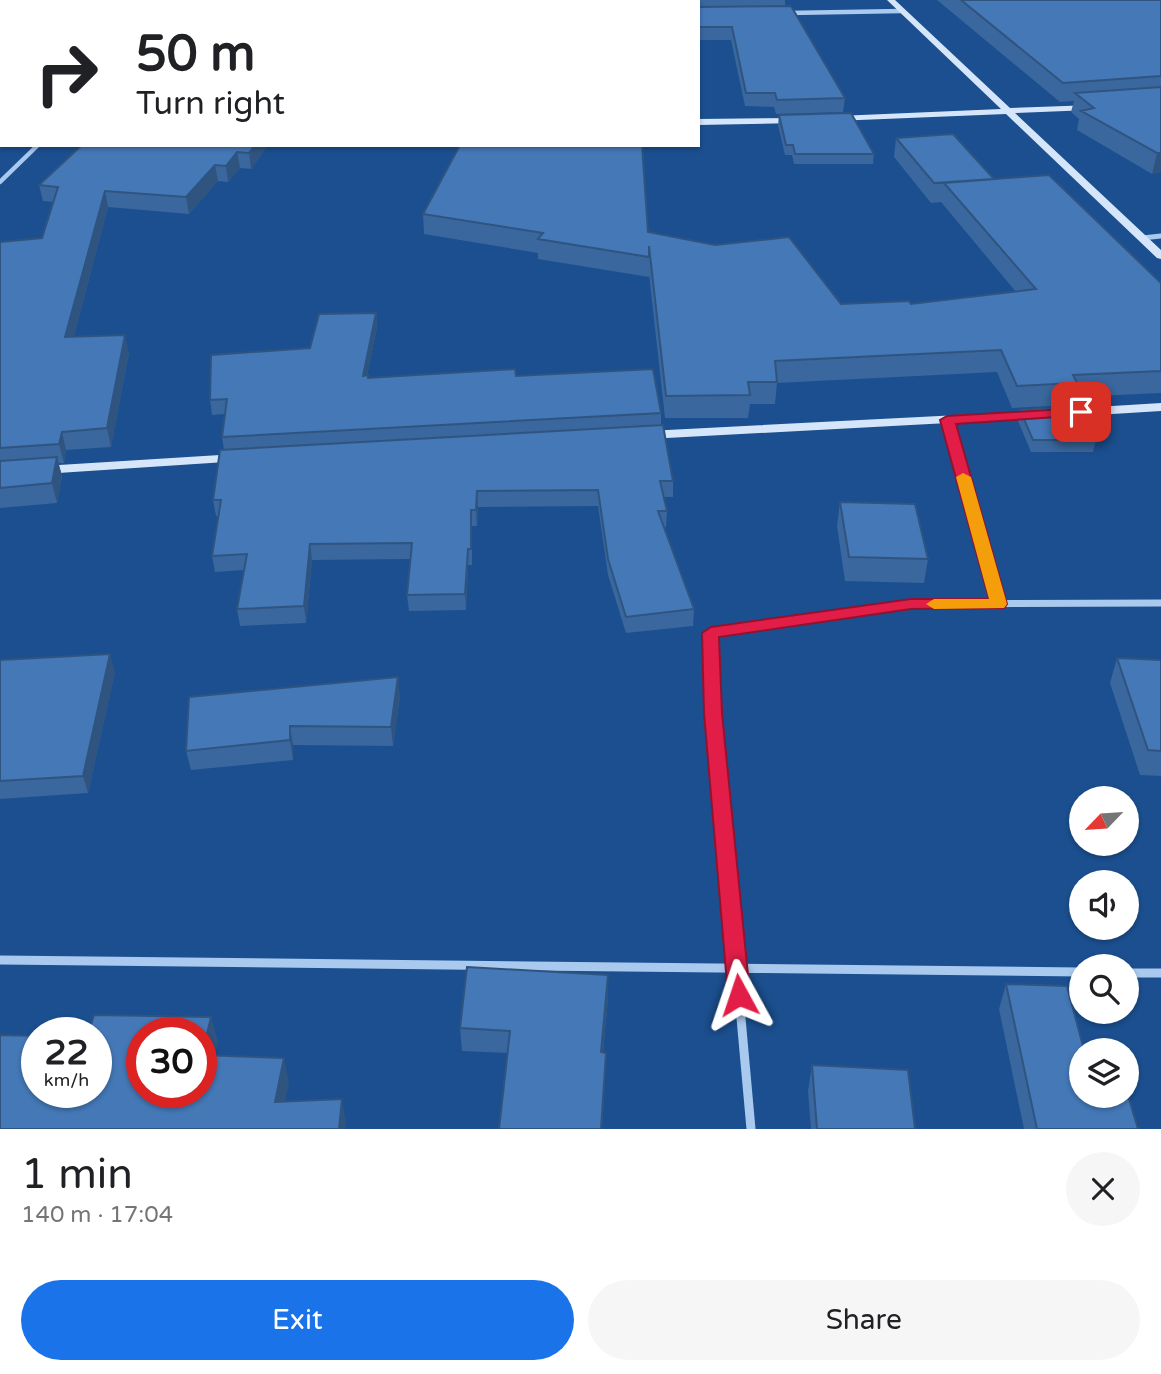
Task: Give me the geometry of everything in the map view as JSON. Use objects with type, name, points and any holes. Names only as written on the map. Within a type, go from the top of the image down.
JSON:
[{"type":"street","points":[[891,0],[1161,256]]},
{"type":"street","points":[[780,13],[902,11]]},
{"type":"street","points":[[831,119],[1101,106]]},
{"type":"street","points":[[700,122],[804,120]]},
{"type":"street","points":[[0,182],[36,147]]},
{"type":"street","points":[[1142,238],[1161,236]]},
{"type":"street","points":[[630,436],[1161,407]]},
{"type":"street","points":[[947,420],[999,604]]},
{"type":"street","points":[[35,471],[245,457]]},
{"type":"street","points":[[751,1129],[713,713],[711,633],[911,604],[1161,603]]},
{"type":"street","points":[[0,960],[1069,972]]},
{"type":"street","points":[[1139,973],[1161,973]]},
{"type":"building","points":[[961,0],[1161,0],[1161,76],[1063,83]]},
{"type":"building","points":[[791,6],[845,98],[777,100],[775,93],[746,93],[732,27],[700,27],[700,7]]},
{"type":"building","points":[[1161,87],[1161,153],[1081,111],[1094,108],[1075,93]]},
{"type":"building","points":[[851,113],[874,154],[795,154],[793,145],[786,145],[779,115]]},
{"type":"building","points":[[953,134],[994,179],[934,183],[896,138]]},
{"type":"building","points":[[80,147],[254,147],[249,153],[237,152],[226,166],[215,165],[186,197],[105,191],[65,337],[125,335],[107,428],[62,432],[59,444],[0,448],[0,242],[42,238],[58,187],[39,185]]},
{"type":"building","points":[[459,147],[642,147],[648,232],[715,245],[789,237],[841,304],[909,301],[911,304],[1036,289],[944,183],[1049,175],[1161,283],[1161,371],[1073,375],[1077,383],[1017,386],[1001,350],[775,361],[777,382],[748,382],[750,395],[666,396],[649,246],[649,257],[538,239],[543,233],[423,214]]},
{"type":"building","points":[[376,313],[363,376],[368,375],[368,378],[515,369],[516,376],[653,369],[661,413],[222,437],[227,399],[210,400],[211,355],[310,348],[319,314]]},
{"type":"building","points":[[1080,406],[1096,440],[1033,440],[1020,410]]},
{"type":"building","points":[[663,425],[673,481],[660,481],[667,511],[658,511],[694,609],[626,617],[608,559],[598,490],[477,491],[476,510],[471,510],[471,549],[468,549],[465,594],[407,595],[412,543],[310,544],[304,606],[237,609],[247,554],[212,556],[221,500],[213,500],[220,450]]},
{"type":"building","points":[[57,457],[52,483],[0,488],[0,461]]},
{"type":"building","points":[[840,502],[915,504],[928,559],[849,557]]},
{"type":"building","points":[[110,654],[83,776],[0,781],[0,660]]},
{"type":"building","points":[[1117,658],[1161,660],[1161,751],[1148,750]]},
{"type":"building","points":[[398,677],[391,727],[290,726],[290,740],[186,751],[189,697]]},
{"type":"building","points":[[467,967],[608,975],[601,1052],[606,1053],[601,1129],[499,1129],[510,1031],[460,1028]]},
{"type":"building","points":[[1006,984],[1067,986],[1069,1024],[1077,1024],[1081,1038],[1069,1038],[1069,1108],[1132,1108],[1138,1129],[1037,1129]]},
{"type":"building","points":[[94,1015],[211,1017],[126,1017],[126,1108],[217,1108],[217,1056],[284,1058],[275,1102],[342,1099],[339,1129],[0,1129],[0,1035],[21,1036],[21,1108],[112,1108],[112,1017]]},
{"type":"building","points":[[812,1065],[908,1070],[915,1129],[817,1129]]},
{"type":"slow traffic","points":[[934,604],[999,604],[963,477]]},
{"type":"route","points":[[739,995],[713,713],[711,633],[911,604],[999,604],[947,420],[1081,412]]}]
